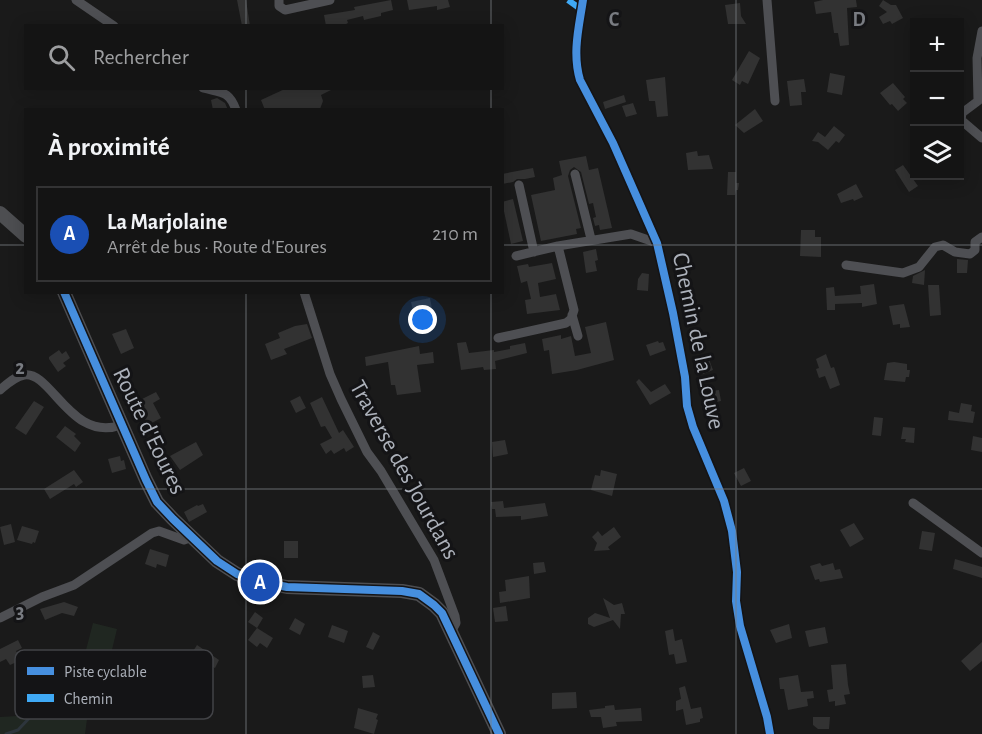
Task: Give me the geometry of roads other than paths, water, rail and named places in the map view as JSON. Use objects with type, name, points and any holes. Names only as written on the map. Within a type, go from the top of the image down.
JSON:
[{"type":"street","points":[[76,0],[111,24]]},
{"type":"street","points":[[279,0],[279,6],[285,10],[330,0]]},
{"type":"street","name":"Chemin de la Louve","points":[[583,0],[575,51],[580,80],[613,143],[657,243],[674,313],[685,376],[687,406],[693,427],[724,501],[732,531],[737,572],[736,601],[740,626],[770,734]]},
{"type":"street","points":[[767,0],[775,101]]},
{"type":"street","points":[[982,31],[977,58],[978,101],[962,113],[962,120],[982,138]]},
{"type":"street","points":[[213,90],[227,93],[235,108]]},
{"type":"street","points":[[575,174],[591,239]]},
{"type":"street","points":[[519,185],[534,252]]},
{"type":"street","points":[[0,213],[24,234]]},
{"type":"street","points":[[516,256],[591,239],[631,234],[657,243]]},
{"type":"street","points":[[846,265],[903,273],[919,267],[935,247],[942,246],[955,252],[970,254],[975,250],[975,242],[982,237]]},
{"type":"street","points":[[498,338],[571,319],[574,310],[558,246]]},
{"type":"street","name":"Route d'Eoures","points":[[65,294],[121,425],[158,502],[192,537],[225,566],[237,574],[256,581],[287,587],[366,589],[418,594],[442,613],[499,734]]},
{"type":"street","name":"Traverse des Jourdans","points":[[305,294],[330,375],[346,410],[367,452],[381,471],[434,560],[456,623],[451,632]]},
{"type":"street","points":[[572,315],[578,336]]},
{"type":"street","points":[[0,390],[13,379],[25,375],[36,376],[67,410],[90,425],[110,429],[121,425]]},
{"type":"street","points":[[913,503],[982,553]]},
{"type":"street","points":[[0,618],[42,597],[74,585],[152,533],[159,531],[184,540],[192,537]]},
{"type":"waterway","points":[[6,734],[18,730],[28,719]]},
{"type":"place","name":"La Marjolaine","points":[[260,582]]}]
